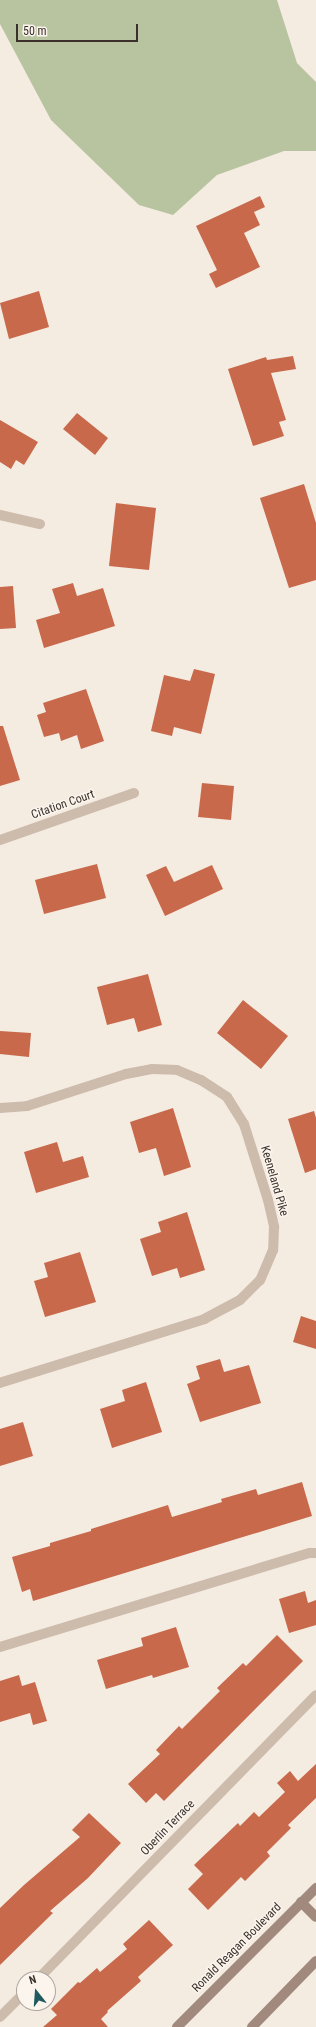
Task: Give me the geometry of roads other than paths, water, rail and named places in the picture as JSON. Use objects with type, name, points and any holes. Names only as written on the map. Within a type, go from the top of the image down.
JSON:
[{"type":"main road","name":"Ronald Reagan Boulevard","points":[[177,2027],[316,1888]]},
{"type":"main road","points":[[301,1902],[316,1917]]},
{"type":"main road","points":[[252,2027],[316,1961]]},
{"type":"street","points":[[0,515],[40,524]]},
{"type":"street","name":"Citation Court","points":[[0,840],[134,793]]},
{"type":"street","name":"Keeneland Pike","points":[[0,1108],[27,1106],[126,1074],[152,1069],[178,1070],[201,1080],[227,1097],[244,1124],[268,1200],[274,1227],[273,1250],[260,1280],[240,1300],[205,1319],[0,1383]]},
{"type":"street","points":[[0,1647],[303,1555],[316,1553]]},
{"type":"street","name":"Oberlin Terrace","points":[[46,1971],[316,1695]]},
{"type":"street","points":[[0,2018],[16,2001]]}]
